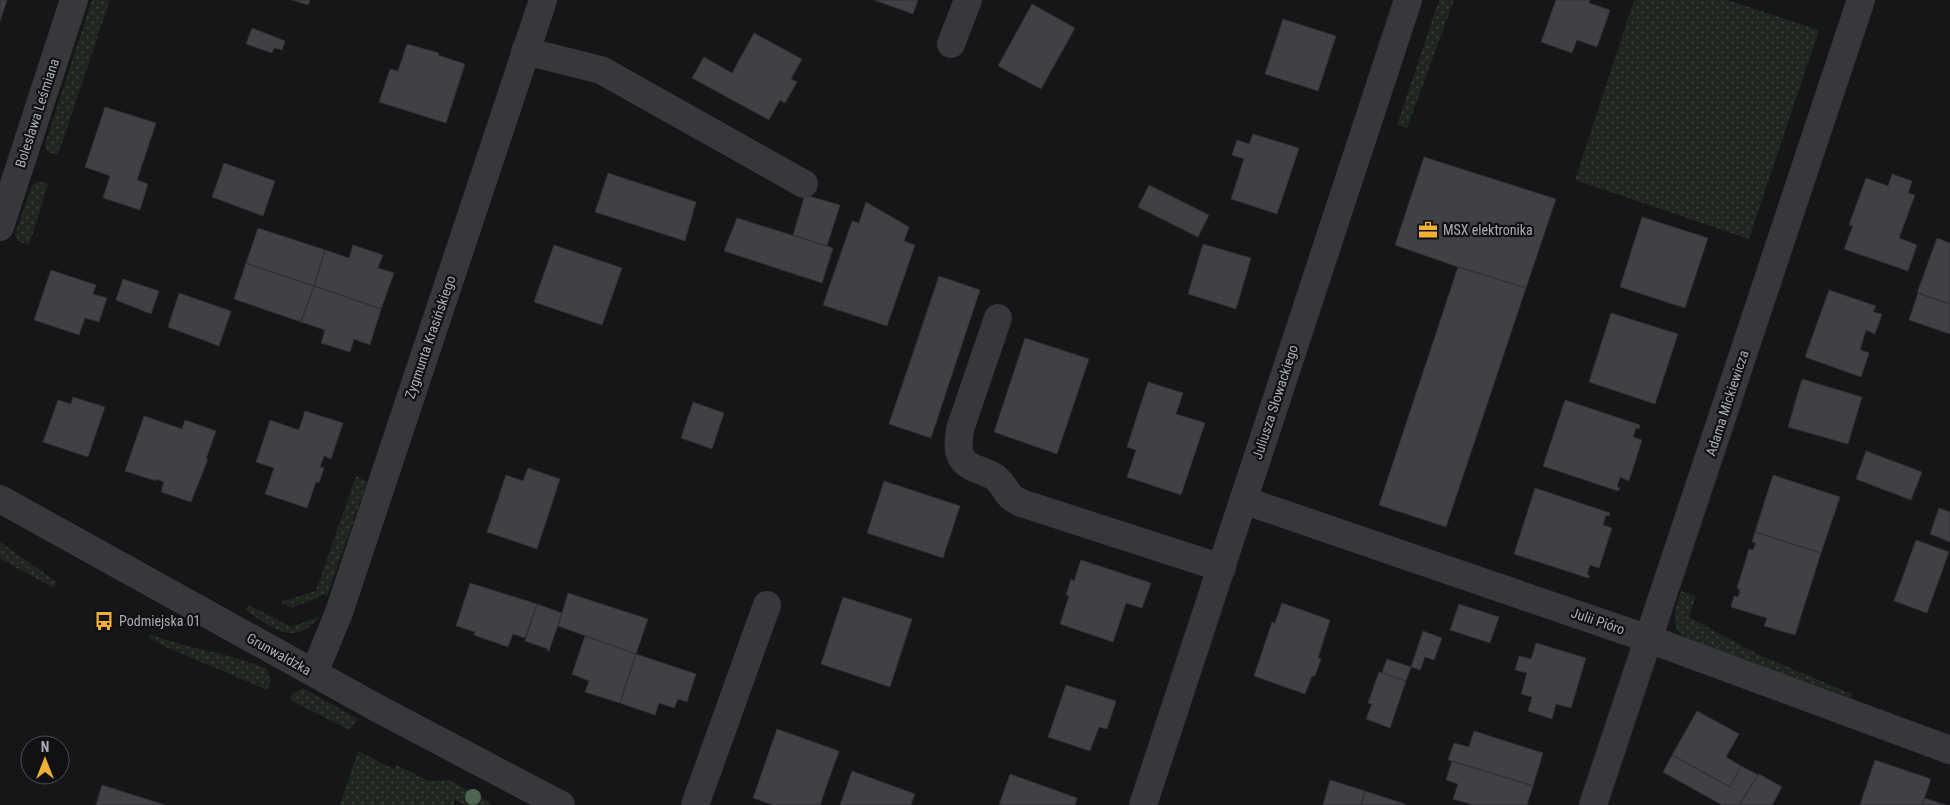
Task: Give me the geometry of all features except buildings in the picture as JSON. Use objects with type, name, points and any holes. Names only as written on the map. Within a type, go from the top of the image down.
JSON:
[{"type":"street","name":"Bolesława Leśmiana","points":[[0,227],[74,0]]},
{"type":"street","name":"Zygmunta Krasińskiego","points":[[314,673],[338,615],[543,0]]},
{"type":"street","points":[[951,44],[968,0]]},
{"type":"street","name":"Juliusza Słowackiego","points":[[1143,805],[1408,0]]},
{"type":"street","name":"Adama Mickiewicza","points":[[1593,805],[1861,0]]},
{"type":"street","points":[[525,52],[601,70],[804,184]]},
{"type":"street","points":[[998,318],[960,429],[958,442],[963,462],[968,466],[991,474],[998,479],[1010,498],[1021,503],[1222,568]]},
{"type":"street","name":"Grunwaldzka","points":[[0,499],[314,673],[560,805]]},
{"type":"street","name":"Julii Pióro","points":[[1243,500],[1649,639],[1950,750]]},
{"type":"street","points":[[695,805],[767,605]]},
{"type":"shaded area","points":[[92,0],[110,0],[58,155],[47,152],[45,144]]},
{"type":"shaded area","points":[[1439,0],[1454,0],[1407,128],[1397,125]]},
{"type":"shaded area","points":[[1634,0],[1727,0],[1819,30],[1749,239],[1575,180]]},
{"type":"shaded area","points":[[38,181],[48,184],[29,245],[18,241],[15,234],[32,186]]},
{"type":"shaded area","points":[[356,476],[367,482],[327,596],[322,594],[292,608],[282,603],[283,601],[316,591]]},
{"type":"shaded area","points":[[0,542],[57,582],[54,588],[0,559]]},
{"type":"shaded area","points":[[1681,591],[1696,596],[1689,617],[1757,654],[1852,694],[1851,698],[1700,643],[1683,635],[1677,630],[1675,625],[1676,607]]},
{"type":"shaded area","points":[[249,605],[291,627],[318,617],[310,627],[301,632],[282,632],[246,610]]},
{"type":"shaded area","points":[[150,634],[179,644],[253,663],[267,669],[271,681],[267,690],[166,647],[149,638]]},
{"type":"shaded area","points":[[303,688],[358,719],[353,727],[347,729],[290,700],[292,694]]},
{"type":"shaded area","points":[[358,751],[394,769],[397,765],[428,781],[449,780],[491,803],[490,805],[465,805],[455,800],[453,805],[340,805]]},
{"type":"place","name":"MSX elektronika","points":[[1428,230]]},
{"type":"place","name":"Podmiejska 01","points":[[104,621]]}]
